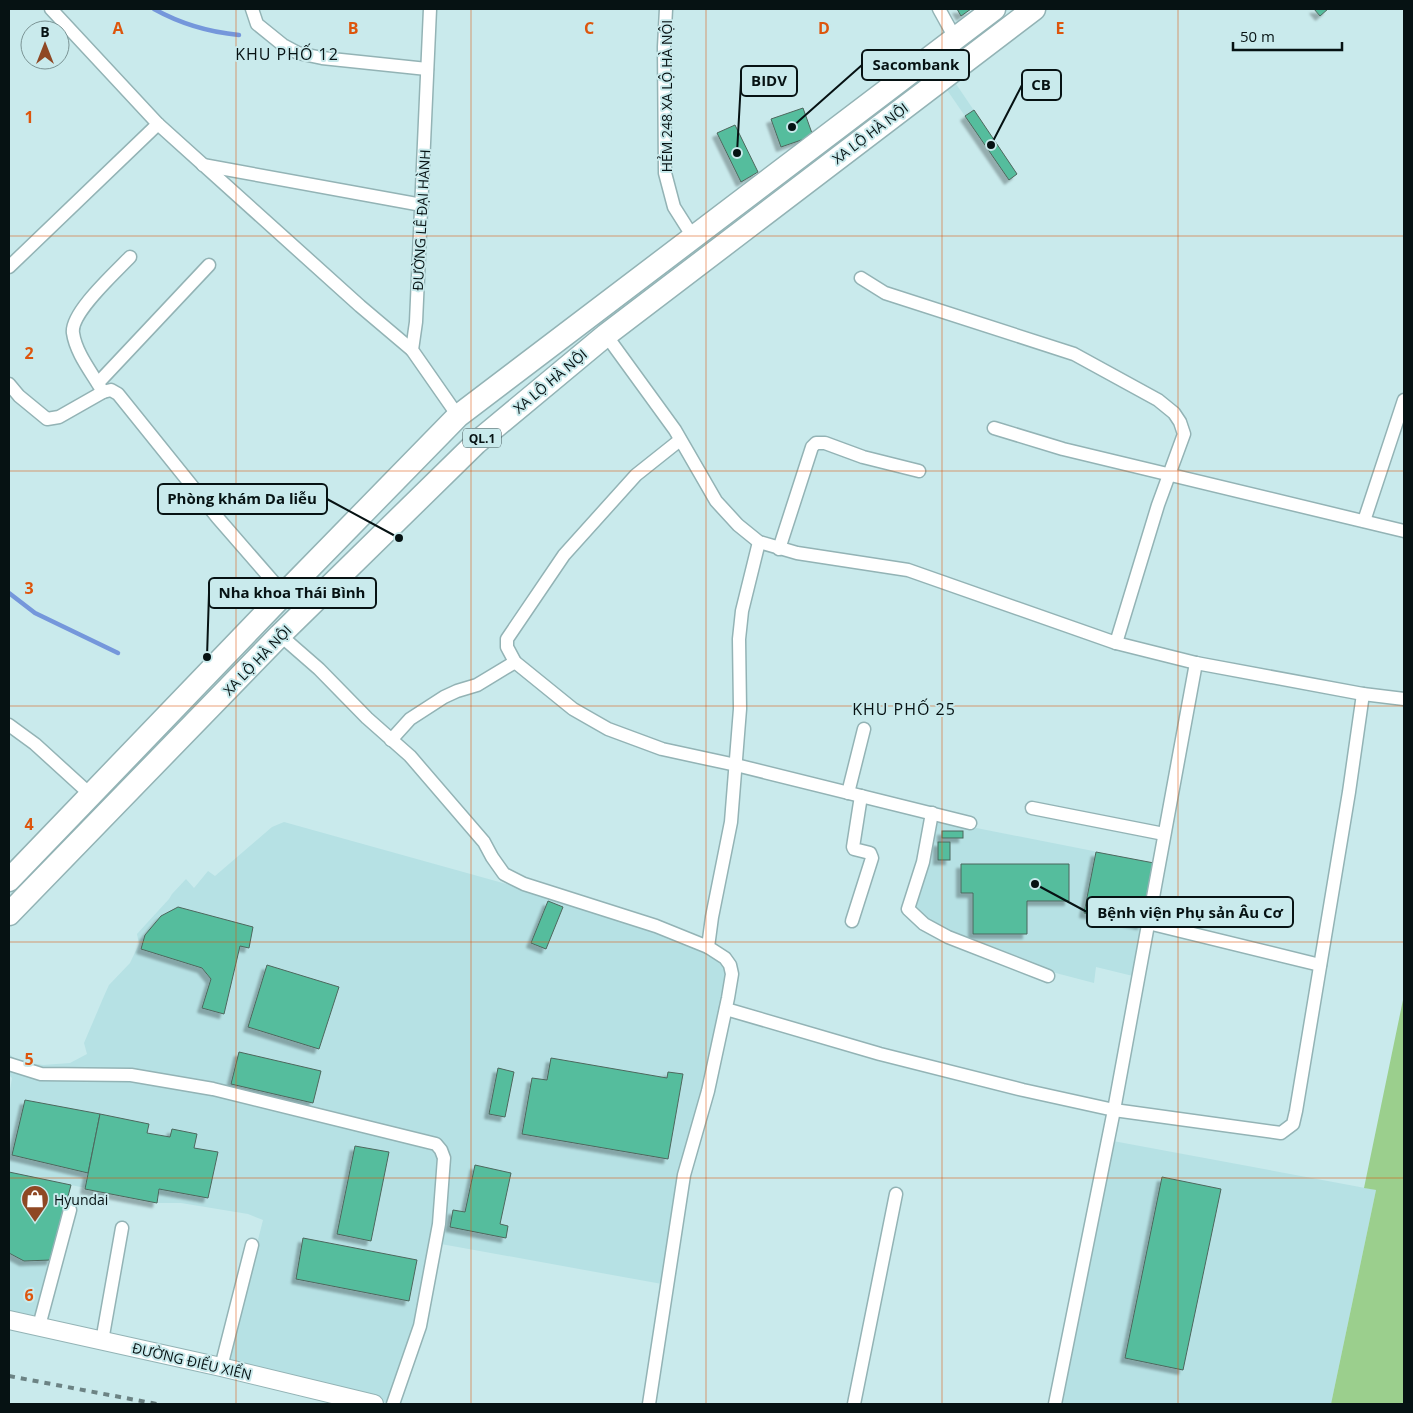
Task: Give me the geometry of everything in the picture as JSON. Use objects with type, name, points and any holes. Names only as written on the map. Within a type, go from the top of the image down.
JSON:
[{"type":"highway","name":"XA LỘ HÀ NỘI","points":[[9,880],[458,416],[994,9]]},
{"type":"highway","name":"XA LỘ HÀ NỘI","points":[[9,914],[280,635],[476,443],[606,335],[969,58],[1006,17],[1034,9]]},
{"type":"highway","points":[[955,38],[969,58]]},
{"type":"street","points":[[51,9],[158,124],[360,306],[412,350],[458,416]]},
{"type":"street","points":[[252,9],[257,24],[283,45],[298,53],[322,58],[427,68]]},
{"type":"street","name":"ĐƯỜNG LÊ ĐẠI HÀNH","points":[[412,350],[416,322],[430,9]]},
{"type":"street","name":"HẺM 248 XA LỘ HÀ NỘI","points":[[666,9],[664,56],[665,173],[674,207],[693,237]]},
{"type":"street","points":[[939,9],[955,38]]},
{"type":"street","points":[[9,267],[158,124]]},
{"type":"street","points":[[203,165],[422,205]]},
{"type":"street","points":[[130,257],[78,312],[73,324],[73,333],[78,350],[100,387],[118,394],[217,517],[284,594]]},
{"type":"street","points":[[9,384],[19,396],[47,419],[59,417],[100,387],[209,265]]},
{"type":"street","points":[[861,278],[885,293],[1074,354],[1158,400],[1174,413],[1180,422],[1184,434],[1158,505],[1116,643]]},
{"type":"street","points":[[606,335],[675,430],[716,501],[738,525],[759,542],[834,559],[883,564],[908,570],[1116,643],[1196,663],[1404,700]]},
{"type":"street","points":[[1364,521],[1404,400]]},
{"type":"street","points":[[994,428],[1063,449],[1169,476],[1404,531]]},
{"type":"street","points":[[680,440],[636,475],[564,555],[507,639],[507,647],[515,662],[573,709],[608,729],[662,749],[736,765],[970,823]]},
{"type":"street","points":[[779,548],[812,447],[816,443],[824,443],[863,457],[919,471]]},
{"type":"street","points":[[708,947],[731,822],[740,709],[739,639],[742,611],[759,542]]},
{"type":"street","points":[[280,635],[319,668],[391,740],[410,756],[484,842],[504,874],[524,884],[656,926],[708,947],[725,958],[730,965],[732,974],[726,1009],[708,1091],[684,1175],[649,1404]]},
{"type":"street","points":[[391,740],[410,719],[444,697],[457,691],[477,686],[515,662]]},
{"type":"street","points":[[1054,1404],[1114,1110],[1196,663]]},
{"type":"street","points":[[726,1009],[880,1054],[1023,1090],[1114,1110],[1281,1133],[1293,1124],[1296,1111],[1363,694]]},
{"type":"street","points":[[9,725],[35,744],[91,795]]},
{"type":"street","points":[[848,793],[864,729]]},
{"type":"street","points":[[852,921],[872,858],[870,853],[854,849],[853,847],[861,796]]},
{"type":"street","points":[[1032,808],[1164,834]]},
{"type":"street","points":[[932,813],[922,862],[908,908],[924,924],[948,937],[1048,976]]},
{"type":"street","points":[[1148,922],[1320,965]]},
{"type":"street","points":[[9,1064],[41,1074],[130,1075],[213,1089],[436,1144],[444,1158],[439,1224],[420,1326],[393,1404]]},
{"type":"street","points":[[854,1404],[896,1194]]},
{"type":"street","points":[[39,1326],[70,1210]]},
{"type":"street","points":[[102,1341],[122,1228]]},
{"type":"street","points":[[221,1367],[252,1245]]},
{"type":"street","name":"ĐƯỜNG ĐIỂU XIỂN","points":[[9,1320],[221,1367],[374,1404]]},
{"type":"shaded area","points":[[954,81],[1017,174],[1009,180],[945,87]]},
{"type":"shaded area","points":[[936,820],[1154,863],[1133,976],[1096,967],[1094,983],[1052,972],[952,933],[927,920],[913,906]]},
{"type":"shaded area","points":[[284,822],[521,888],[651,930],[705,952],[721,962],[725,967],[727,975],[662,1284],[430,1242],[415,1324],[389,1403],[227,1363],[263,1220],[248,1214],[181,1203],[157,1203],[71,1185],[35,1320],[9,1314],[9,1096],[12,1078],[9,1075],[9,1054],[18,1061],[43,1065],[70,1063],[87,1054],[84,1043],[109,985],[130,963],[139,944],[137,934],[186,879],[194,888],[208,871],[215,876],[272,827]]},
{"type":"shaded area","points":[[1113,1141],[1376,1190],[1331,1404],[1060,1404]]},
{"type":"green space","points":[[1404,995],[1404,1404],[1331,1404],[1376,1190],[1364,1188]]},
{"type":"building","points":[[957,9],[971,9],[961,16]]},
{"type":"building","points":[[1314,9],[1328,9],[1320,16]]},
{"type":"building","points":[[803,108],[813,136],[781,147],[771,119]]},
{"type":"building","points":[[974,110],[1017,174],[1009,180],[965,116]]},
{"type":"building","points":[[735,125],[758,172],[741,182],[717,133]]},
{"type":"building","points":[[942,831],[963,831],[963,838],[942,838]]},
{"type":"building","points":[[938,842],[950,842],[950,860],[938,860]]},
{"type":"building","points":[[1096,852],[1154,863],[1142,925],[1084,913]]},
{"type":"building","points":[[961,864],[1069,864],[1069,901],[1027,901],[1027,934],[973,934],[973,893],[961,893]]},
{"type":"building","points":[[548,901],[563,907],[546,949],[531,943]]},
{"type":"building","points":[[178,907],[253,927],[249,948],[240,946],[224,1014],[202,1008],[211,979],[202,968],[141,949],[145,935],[161,916]]},
{"type":"building","points":[[267,965],[339,987],[319,1049],[248,1027]]},
{"type":"building","points":[[239,1052],[321,1071],[313,1103],[231,1084]]},
{"type":"building","points":[[551,1058],[667,1078],[668,1072],[683,1074],[668,1159],[522,1134],[532,1078],[547,1080]]},
{"type":"building","points":[[498,1068],[514,1072],[505,1117],[489,1114]]},
{"type":"building","points":[[25,1100],[100,1114],[88,1173],[12,1155]]},
{"type":"building","points":[[100,1114],[149,1124],[147,1133],[170,1137],[172,1129],[197,1134],[194,1148],[218,1152],[208,1198],[159,1189],[157,1203],[85,1189]]},
{"type":"building","points":[[355,1146],[389,1152],[371,1241],[337,1234]]},
{"type":"building","points":[[475,1165],[511,1173],[500,1224],[508,1226],[506,1238],[450,1227],[453,1210],[465,1212]]},
{"type":"building","name":"Hyundai","points":[[9,1172],[71,1185],[51,1260],[24,1261],[9,1253]]},
{"type":"building","points":[[1162,1177],[1221,1189],[1183,1370],[1125,1358]]},
{"type":"building","points":[[303,1238],[417,1260],[409,1301],[296,1279]]},
{"type":"waterway","points":[[154,9],[195,27],[239,35]]},
{"type":"waterway","points":[[9,593],[35,613],[118,653]]},
{"type":"railway","points":[[9,1376],[157,1404]]},
{"type":"place","name":"Sacombank","points":[[792,127]]},
{"type":"place","name":"CB","points":[[991,145]]},
{"type":"place","name":"BIDV","points":[[737,153]]},
{"type":"place","name":"Phòng khám Da liễu","points":[[399,538]]},
{"type":"place","name":"Nha khoa Thái Bình","points":[[207,657]]},
{"type":"place","name":"Bệnh viện Phụ sản Âu Cơ","points":[[1035,884]]},
{"type":"place","name":"Hyundai","points":[[35,1223]]},
{"type":"district","name":"KHU PHỐ 12","points":[[287,54]]},
{"type":"district","name":"KHU PHỐ 25","points":[[904,709]]}]
